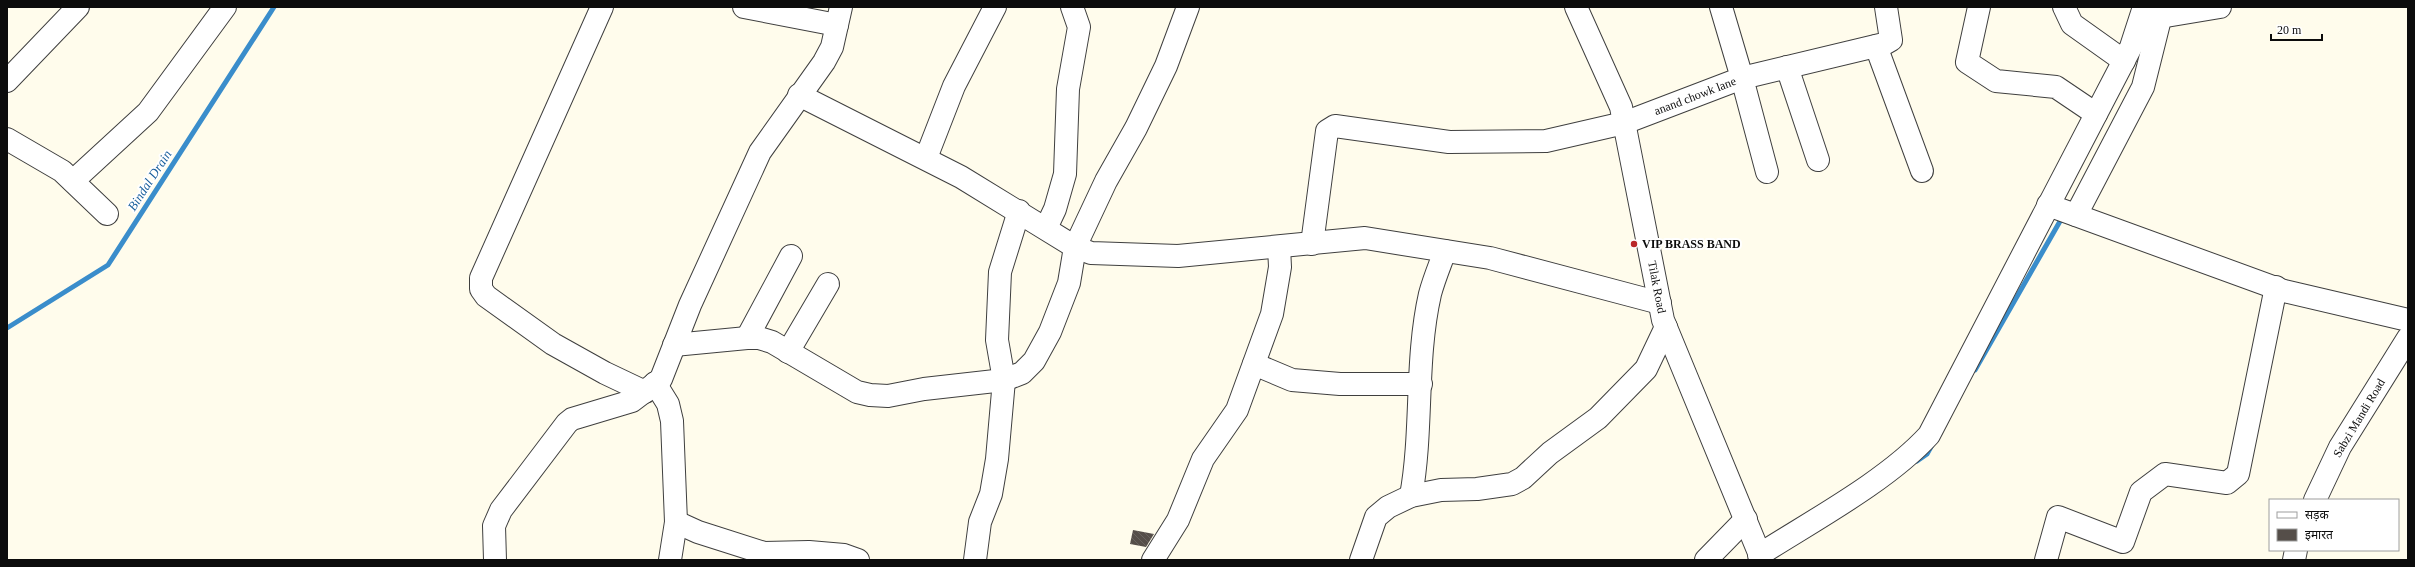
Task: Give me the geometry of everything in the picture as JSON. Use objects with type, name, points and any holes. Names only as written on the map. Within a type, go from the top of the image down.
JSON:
[{"type":"street","points":[[7,81],[78,7]]},
{"type":"street","points":[[73,181],[148,112],[225,7]]},
{"type":"street","points":[[602,7],[481,278],[482,289],[486,296],[553,344],[605,373],[650,388],[671,411],[676,522],[670,560]]},
{"type":"street","points":[[495,560],[494,526],[501,510],[567,424],[572,419],[632,401],[661,379],[690,305],[760,152],[830,52],[839,16],[744,7]]},
{"type":"street","points":[[926,158],[954,86],[995,7]]},
{"type":"street","points":[[1046,228],[1055,209],[1065,174],[1068,89],[1079,27],[1072,7]]},
{"type":"street","points":[[674,345],[759,338],[772,342],[857,392],[870,396],[888,396],[924,389],[1004,380],[1022,373],[1034,361],[1047,338],[1069,283],[1075,247],[1106,181],[1136,128],[1166,66],[1188,7]]},
{"type":"street","name":"Tilak Road","points":[[1576,7],[1621,107],[1666,327],[1749,526],[1760,558]]},
{"type":"street","name":"anand chowk lane","points":[[1312,244],[1327,131],[1335,126],[1449,142],[1546,141],[1624,123],[1742,78],[1721,7]]},
{"type":"street","points":[[1767,172],[1742,78],[1876,46],[1891,40],[1886,7]]},
{"type":"street","points":[[1979,7],[1967,62],[1996,81],[2056,86],[2096,114]]},
{"type":"street","points":[[2064,7],[2072,24],[2124,61]]},
{"type":"street","points":[[2152,13],[2220,7]]},
{"type":"street","points":[[1760,558],[1876,480],[1914,451],[1929,435],[2124,61],[2152,13]]},
{"type":"street","points":[[2076,215],[2143,86],[2152,13]]},
{"type":"street","points":[[1876,46],[1922,171]]},
{"type":"street","points":[[1787,67],[1818,160]]},
{"type":"street","points":[[799,95],[926,158],[1019,211],[1075,247],[1090,253],[1178,256],[1365,238],[1490,258],[1660,302]]},
{"type":"street","points":[[10,145],[62,171],[107,214]]},
{"type":"street","points":[[2048,205],[2276,287],[2408,320]]},
{"type":"street","points":[[975,560],[980,522],[990,494],[997,459],[1004,380],[997,340],[1000,272],[1019,211]]},
{"type":"street","points":[[1153,560],[1178,520],[1191,484],[1203,459],[1237,410],[1272,314],[1280,267],[1279,247]]},
{"type":"street","points":[[1411,496],[1417,461],[1421,384],[1430,294],[1445,251]]},
{"type":"street","points":[[747,338],[791,256]]},
{"type":"street","points":[[788,352],[828,284]]},
{"type":"street","points":[[2046,560],[2058,517],[2123,542],[2140,492],[2165,474],[2226,483],[2238,474],[2276,287]]},
{"type":"street","points":[[1361,560],[1376,517],[1388,507],[1411,496],[1441,490],[1477,489],[1512,484],[1523,478],[1550,453],[1598,418],[1646,369],[1666,327]]},
{"type":"street","name":"Sabzi Mandi Road","points":[[2315,499],[2340,447],[2408,338]]},
{"type":"street","points":[[1254,364],[1292,380],[1340,384],[1421,384]]},
{"type":"street","points":[[676,522],[698,532],[764,553],[808,552],[844,555],[858,560]]},
{"type":"street","points":[[1706,560],[1749,526]]},
{"type":"street","points":[[1718,560],[1749,526]]},
{"type":"building","points":[[1133,530],[1154,534],[1146,547],[1130,544]]},
{"type":"waterway","name":"Bindal Drain","points":[[7,328],[108,265],[274,7]]},
{"type":"waterway","points":[[1975,370],[2063,216]]},
{"type":"waterway","points":[[1917,461],[1927,454],[1932,445]]},
{"type":"place","name":"VIP BRASS BAND","points":[[1634,244]]}]
